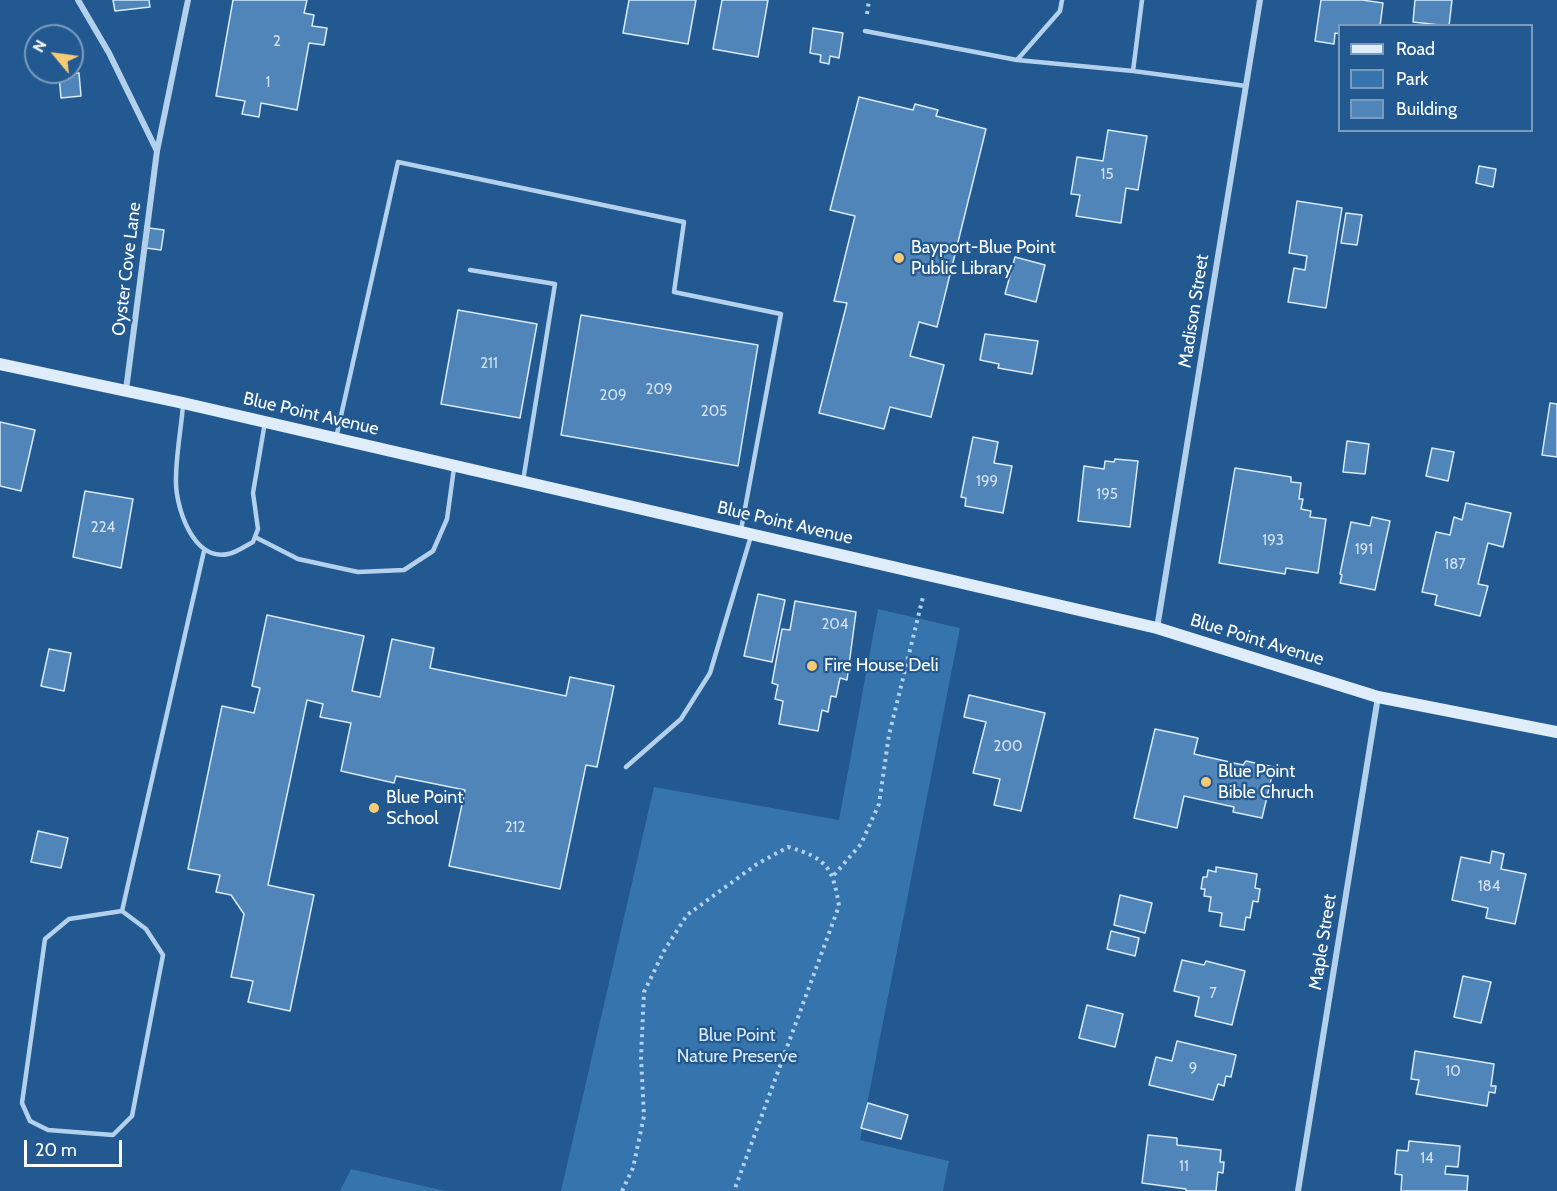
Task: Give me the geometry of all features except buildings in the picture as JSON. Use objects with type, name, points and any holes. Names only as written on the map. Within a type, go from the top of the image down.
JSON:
[{"type":"street","points":[[78,0],[109,52],[157,151]]},
{"type":"street","name":"Oyster Cove Lane","points":[[126,390],[157,151],[188,0]]},
{"type":"street","name":"Madison Street","points":[[1157,628],[1260,0]]},
{"type":"street","name":"Blue Point Avenue","points":[[0,364],[183,403],[1157,628],[1378,697],[1557,732]]},
{"type":"street","name":"Maple Street","points":[[1298,1191],[1378,697]]},
{"type":"lane","points":[[1017,60],[1060,11],[1062,0]]},
{"type":"lane","points":[[1133,71],[1142,0]]},
{"type":"lane","points":[[865,31],[1017,60],[1133,71],[1246,86]]},
{"type":"lane","points":[[336,438],[398,162],[684,222],[674,292],[780,314],[746,533],[710,673],[681,719],[626,767]]},
{"type":"lane","points":[[470,270],[555,284],[523,481]]},
{"type":"lane","points":[[183,403],[175,481],[179,503],[190,530],[204,551],[227,555],[253,542],[258,529],[254,493],[265,422]]},
{"type":"lane","points":[[255,537],[308,561],[358,572],[404,570],[432,551],[447,519],[454,466]]},
{"type":"lane","points":[[122,911],[204,551]]},
{"type":"lane","points":[[122,911],[146,929],[164,955],[132,1116],[113,1135],[48,1130],[30,1121],[22,1103],[45,939],[69,919],[122,911]]},
{"type":"path","points":[[834,875],[861,844],[879,804],[889,735],[928,575]]},
{"type":"path","points":[[622,1191],[633,1168],[644,1116],[641,1057],[644,992],[664,951],[687,915],[757,864],[788,847],[811,854],[834,875],[839,906],[734,1191]]},
{"type":"green space","name":"Blue Point Nature Preserve","points":[[878,609],[960,628],[860,1140],[949,1161],[943,1191],[561,1191],[654,787],[839,820]]},
{"type":"green space","points":[[351,1169],[445,1191],[340,1191]]},
{"type":"place","name":"Bayport-Blue Point Public Library","points":[[899,258]]},
{"type":"place","name":"Fire House Deli","points":[[812,666]]},
{"type":"place","name":"Blue Point Bible Chruch","points":[[1206,782]]},
{"type":"place","name":"Blue Point School","points":[[374,808]]}]
